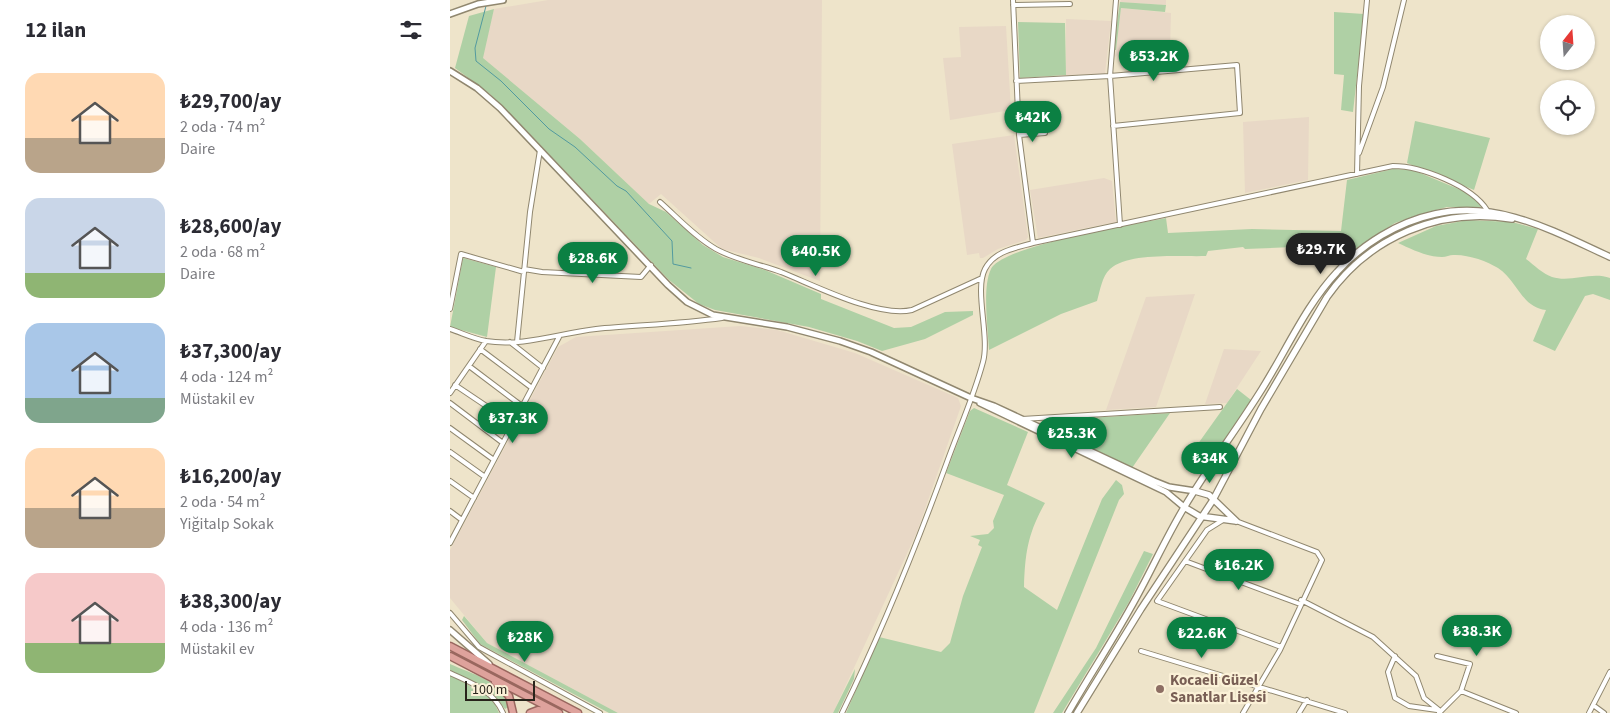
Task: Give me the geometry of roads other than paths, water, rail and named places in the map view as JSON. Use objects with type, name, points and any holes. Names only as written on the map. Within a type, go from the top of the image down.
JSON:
[{"type":"highway","points":[[450,646],[578,713]]},
{"type":"highway","points":[[450,656],[559,713]]},
{"type":"highway","points":[[478,670],[506,692],[511,701],[513,713]]},
{"type":"highway","points":[[530,713],[542,710],[559,713]]},
{"type":"main road","points":[[1068,713],[1130,608],[1184,507],[1262,390],[1319,295],[1342,266],[1380,236],[1418,219],[1458,210],[1487,210],[1519,217],[1541,225],[1610,257]]},
{"type":"main road","points":[[1078,713],[1146,602],[1213,500],[1260,409],[1327,297],[1346,273],[1365,256],[1388,240],[1412,228],[1449,218],[1487,216],[1541,225]]},
{"type":"main road","points":[[1195,491],[1206,493],[1236,521]]},
{"type":"main road","points":[[1184,507],[1193,514],[1236,521]]},
{"type":"street","points":[[450,14],[478,4],[503,0]]},
{"type":"street","points":[[1116,0],[1110,76],[1120,225]]},
{"type":"street","points":[[1357,174],[1359,86],[1368,0]]},
{"type":"street","points":[[1358,156],[1383,87],[1404,0]]},
{"type":"street","points":[[1033,243],[1019,135],[1013,2],[1070,4]]},
{"type":"street","points":[[1016,81],[1110,76],[1237,65],[1240,113],[1113,126]]},
{"type":"street","points":[[450,71],[476,88],[500,108],[687,302],[713,315],[724,318],[787,327],[840,341],[899,364],[1158,483],[1195,491]]},
{"type":"street","points":[[1019,135],[1045,132]]},
{"type":"street","points":[[517,342],[540,150]]},
{"type":"street","points":[[842,713],[920,539],[971,398],[985,349],[982,278],[986,267],[998,255],[1033,243],[1393,166],[1414,168],[1469,191],[1481,201],[1487,210]]},
{"type":"street","points":[[660,202],[694,233],[717,250],[781,272],[835,295],[880,309],[900,312],[912,310],[982,278]]},
{"type":"street","points":[[450,309],[460,254],[524,271],[641,277],[651,266]]},
{"type":"street","points":[[450,329],[486,341],[517,342],[560,337],[595,329],[667,325],[724,318]]},
{"type":"street","points":[[450,541],[560,337]]},
{"type":"street","points":[[450,392],[486,341]]},
{"type":"street","points":[[510,342],[542,368]]},
{"type":"street","points":[[480,349],[532,388]]},
{"type":"street","points":[[469,366],[522,406]]},
{"type":"street","points":[[455,385],[513,424]]},
{"type":"street","points":[[971,398],[992,411],[1166,492],[1184,507]]},
{"type":"street","points":[[450,404],[503,443]]},
{"type":"street","points":[[1022,419],[1220,407]]},
{"type":"street","points":[[450,428],[494,460]]},
{"type":"street","points":[[450,458],[451,452],[485,476]]},
{"type":"street","points":[[450,481],[474,498]]},
{"type":"street","points":[[450,511],[462,520]]},
{"type":"street","points":[[1157,601],[1206,530],[1223,520]]},
{"type":"street","points":[[1236,521],[1317,552],[1322,560],[1281,647],[1243,713]]},
{"type":"street","points":[[1185,561],[1301,602],[1374,637],[1416,676],[1428,702],[1439,712]]},
{"type":"street","points":[[1146,602],[1157,601],[1281,647]]},
{"type":"street","points":[[450,613],[479,647],[600,713]]},
{"type":"street","points":[[450,630],[493,668]]},
{"type":"street","points":[[1141,651],[1345,713]]},
{"type":"street","points":[[1395,656],[1388,672],[1394,698],[1409,706],[1439,712]]},
{"type":"street","points":[[1437,656],[1470,664],[1461,690],[1439,712]]},
{"type":"street","points":[[1589,713],[1610,672]]},
{"type":"street","points":[[450,673],[486,690],[496,701],[503,713]]},
{"type":"street","points":[[1461,690],[1516,713]]},
{"type":"street","points":[[1299,713],[1307,700]]},
{"type":"street","points":[[1593,706],[1604,713]]},
{"type":"waterway","points":[[486,6],[475,48],[476,61],[501,81],[549,129],[575,147],[617,186],[626,191],[672,241],[673,264],[691,268]]},
{"type":"place","name":"Kocaeli Güzel Sanatlar Lisesi","points":[[1160,689]]}]
